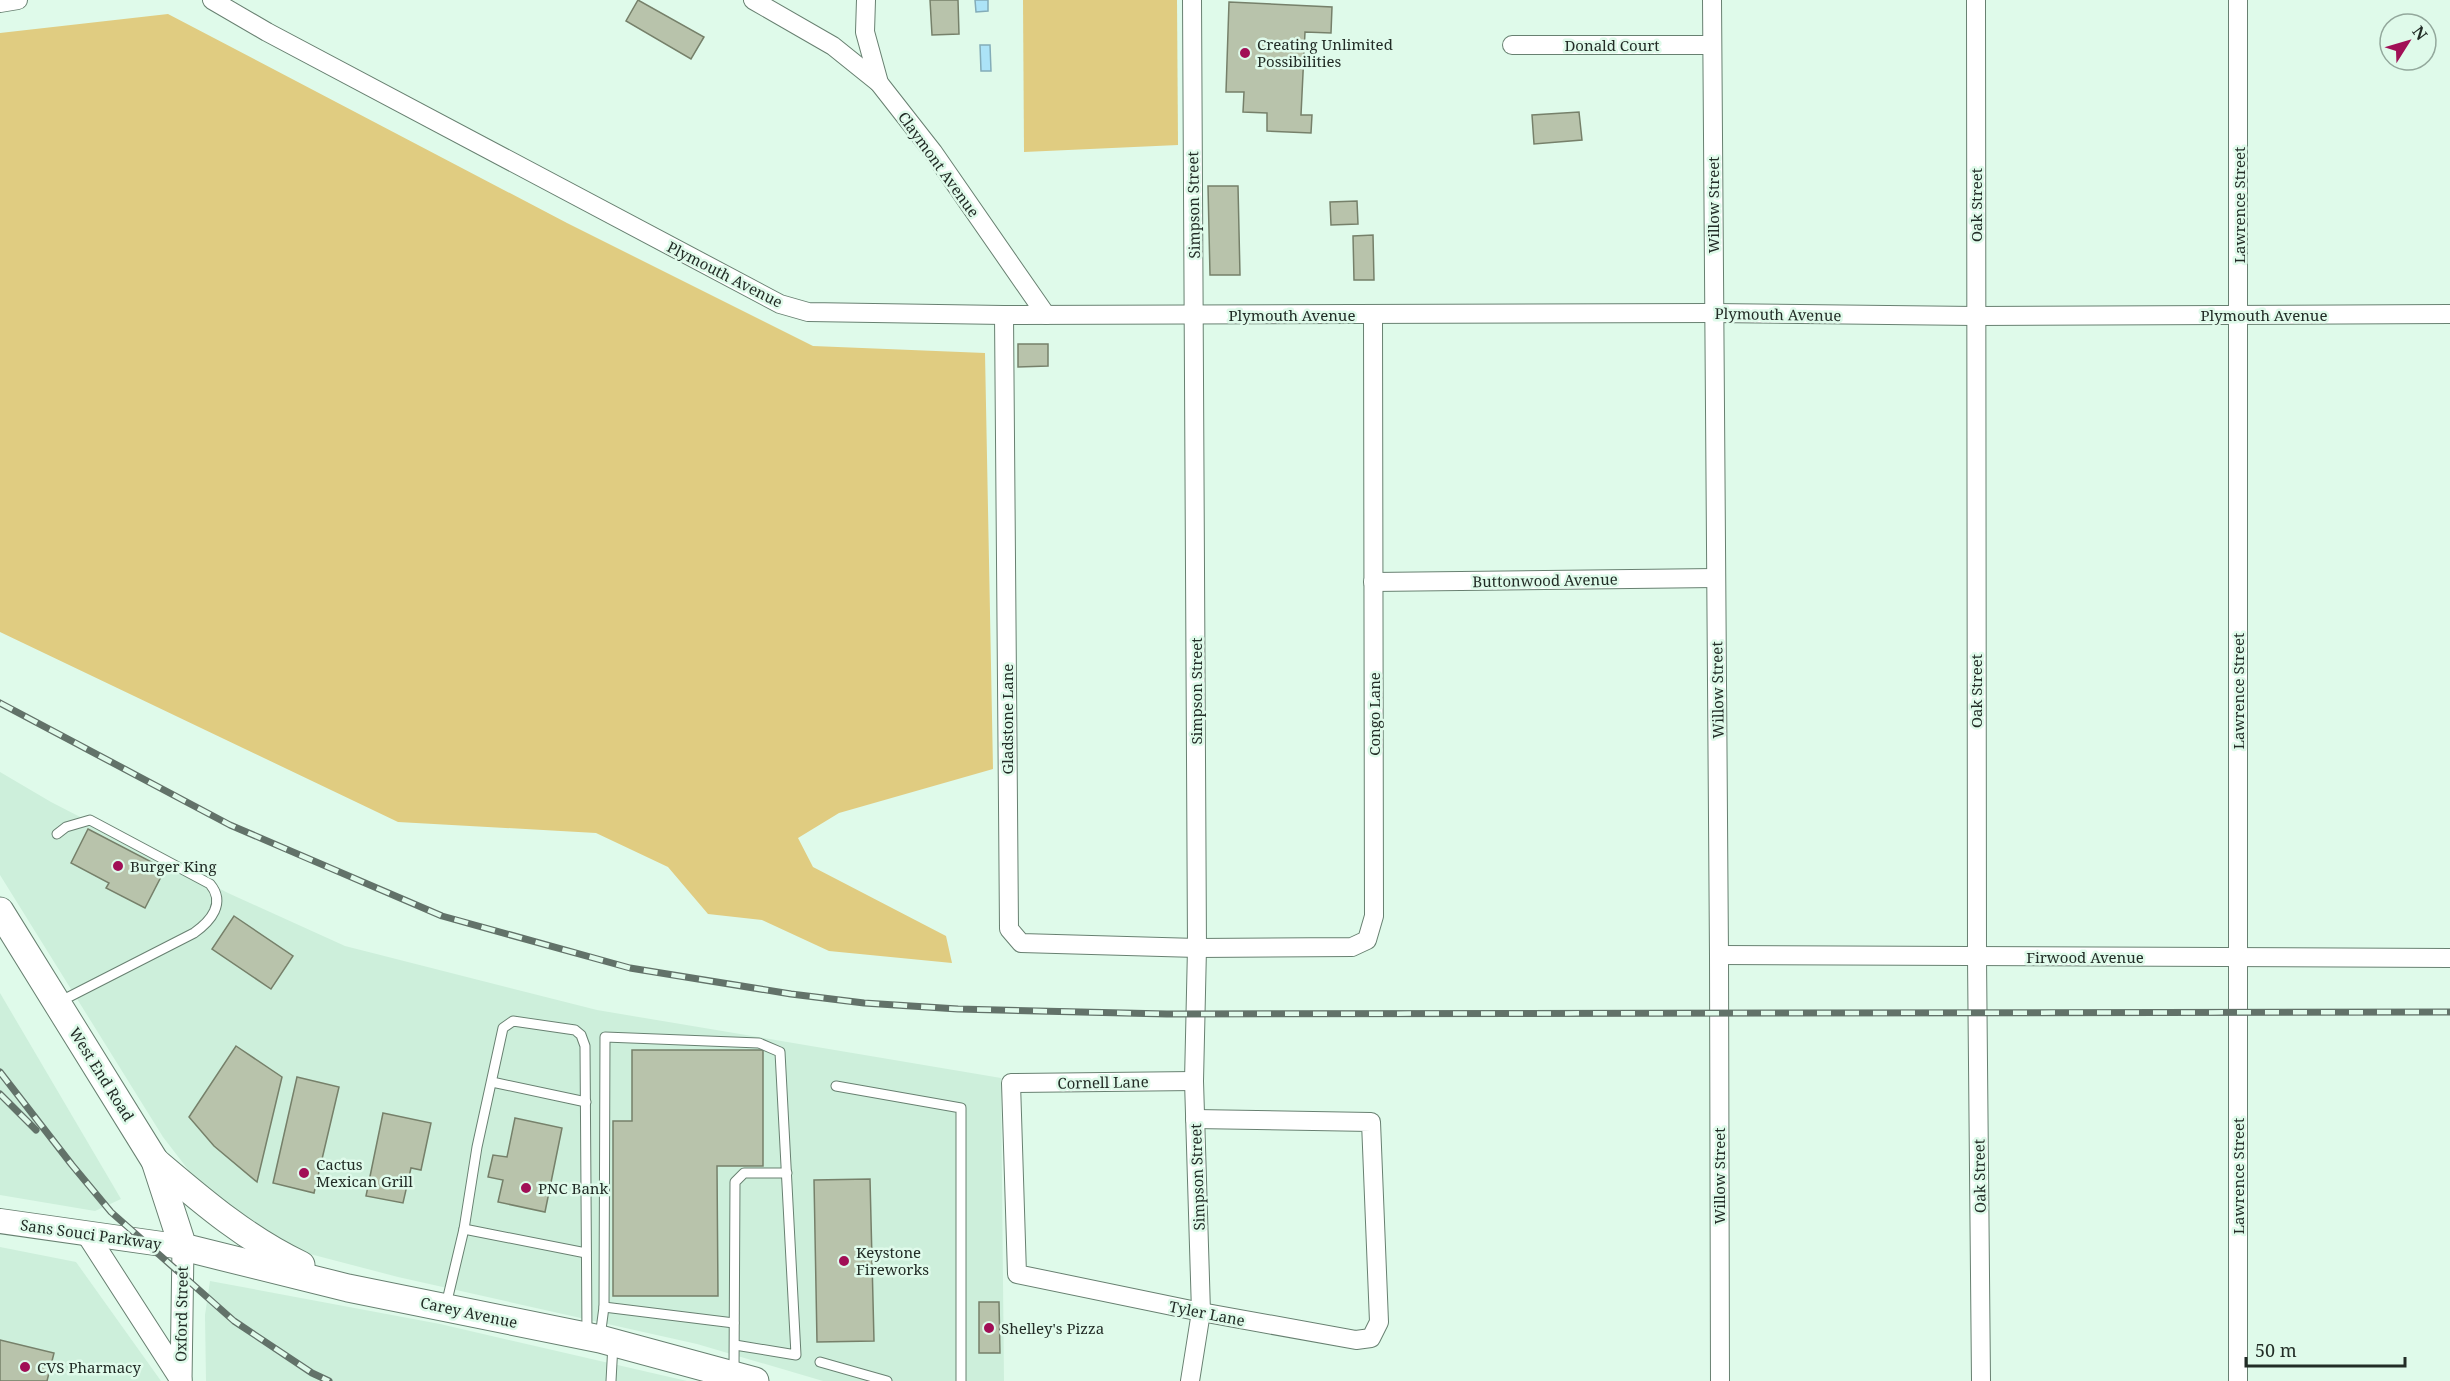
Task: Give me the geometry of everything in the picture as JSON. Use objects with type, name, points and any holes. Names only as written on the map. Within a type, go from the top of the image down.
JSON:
[{"type":"main road","name":"West End Road","points":[[0,911],[155,1161],[183,1248]]},
{"type":"main road","points":[[155,1161],[211,1209],[266,1247],[348,1288]]},
{"type":"main road","name":"Sans Souci Parkway","points":[[0,1221],[183,1248]]},
{"type":"main road","name":"Carey Avenue","points":[[183,1248],[348,1288],[600,1339],[744,1378]]},
{"type":"street","points":[[0,3],[18,0]]},
{"type":"street","name":"Plymouth Avenue","points":[[212,0],[267,32],[780,304],[808,312],[1004,315],[1713,313],[2239,316],[2450,314]]},
{"type":"street","points":[[753,0],[833,46],[879,83]]},
{"type":"street","name":"Claymont Avenue","points":[[866,0],[865,32],[879,83],[933,152],[1046,315]]},
{"type":"street","name":"Simpson Street","points":[[1190,1381],[1201,1312],[1194,1081],[1197,948],[1192,0]]},
{"type":"street","name":"Willow Street","points":[[1712,0],[1720,1381]]},
{"type":"street","name":"Oak Street","points":[[1976,0],[1977,958],[1981,1381]]},
{"type":"street","name":"Lawrence Street","points":[[2238,0],[2238,1381]]},
{"type":"street","name":"Donald Court","points":[[1512,45],[1712,45]]},
{"type":"street","name":"Gladstone Lane","points":[[1004,315],[1009,929],[1021,943],[1197,948]]},
{"type":"street","name":"Congo Lane","points":[[1197,948],[1352,947],[1367,940],[1374,916],[1373,315]]},
{"type":"street","name":"Buttonwood Avenue","points":[[1373,582],[1716,578]]},
{"type":"street","name":"Firwood Avenue","points":[[1719,955],[1977,958],[2450,958]]},
{"type":"street","name":"Cornell Lane","points":[[1011,1083],[1194,1081]]},
{"type":"street","name":"Tyler Lane","points":[[1011,1083],[1017,1274],[1201,1312],[1356,1340],[1371,1338],[1379,1322],[1371,1122],[1195,1119]]},
{"type":"street","points":[[87,1234],[181,1381]]},
{"type":"street","name":"Oxford Street","points":[[181,1381],[183,1248]]},
{"type":"lane","points":[[57,834],[66,826],[90,820],[202,879],[216,891],[218,902],[206,925],[57,1003]]},
{"type":"lane","points":[[446,1308],[464,1229],[477,1148],[503,1028],[513,1021],[576,1030],[581,1035],[585,1046],[586,1253],[600,1339],[611,1381]]},
{"type":"lane","points":[[600,1339],[604,1307],[605,1037],[759,1043],[780,1052],[796,1355],[735,1345]]},
{"type":"lane","points":[[492,1082],[586,1102]]},
{"type":"lane","points":[[836,1086],[961,1108],[962,1381]]},
{"type":"lane","points":[[744,1378],[735,1345],[735,1182],[744,1173],[787,1173]]},
{"type":"lane","points":[[464,1229],[586,1253]]},
{"type":"lane","points":[[604,1307],[734,1323]]},
{"type":"lane","points":[[820,1362],[887,1381]]},
{"type":"shaded area","points":[[1023,0],[1177,0],[1178,145],[1024,152]]},
{"type":"shaded area","points":[[168,14],[567,223],[813,346],[985,353],[993,769],[839,813],[798,838],[813,867],[946,936],[952,963],[829,951],[762,920],[708,914],[668,867],[596,833],[398,822],[0,632],[0,33]]},
{"type":"shaded area","points":[[0,772],[51,802],[228,893],[345,946],[597,1010],[1001,1078],[1004,1381],[823,1381],[697,1344],[398,1277],[310,1254],[283,1242],[203,1189],[163,1137],[0,875]]},
{"type":"shaded area","points":[[0,993],[121,1199],[95,1211],[0,1195]]},
{"type":"shaded area","points":[[0,1247],[76,1262],[161,1381],[0,1381]]},
{"type":"shaded area","points":[[210,1281],[440,1324],[687,1381],[206,1381],[205,1315]]},
{"type":"water","points":[[975,0],[988,0],[988,11],[976,12]]},
{"type":"water","points":[[980,45],[990,45],[991,71],[981,71]]},
{"type":"building","points":[[638,0],[704,37],[691,59],[626,21]]},
{"type":"building","points":[[930,0],[958,0],[959,34],[932,35]]},
{"type":"building","points":[[1229,2],[1332,7],[1331,33],[1305,32],[1301,115],[1312,115],[1311,133],[1267,131],[1267,113],[1243,112],[1244,92],[1226,92]]},
{"type":"building","points":[[1579,112],[1582,140],[1534,144],[1532,115]]},
{"type":"building","points":[[1208,186],[1238,186],[1240,275],[1210,275]]},
{"type":"building","points":[[1357,201],[1358,224],[1331,225],[1330,202]]},
{"type":"building","points":[[1373,235],[1374,280],[1354,280],[1353,236]]},
{"type":"building","points":[[1018,344],[1048,344],[1048,366],[1018,367]]},
{"type":"building","name":"Burger King","points":[[88,829],[165,869],[145,908],[106,888],[109,883],[71,863]]},
{"type":"building","points":[[234,916],[293,956],[271,989],[212,949]]},
{"type":"building","points":[[236,1046],[282,1077],[257,1182],[214,1146],[189,1117]]},
{"type":"building","points":[[632,1050],[763,1050],[763,1166],[717,1166],[718,1296],[613,1296],[613,1121],[632,1121]]},
{"type":"building","points":[[297,1077],[339,1087],[314,1193],[273,1183]]},
{"type":"building","points":[[383,1113],[431,1123],[421,1170],[411,1168],[403,1203],[366,1196]]},
{"type":"building","points":[[515,1118],[562,1128],[545,1212],[498,1202],[503,1180],[488,1177],[493,1155],[507,1157]]},
{"type":"building","name":"Keystone Fireworks","points":[[870,1179],[874,1341],[817,1342],[814,1180]]},
{"type":"building","name":"Shelley's Pizza","points":[[979,1302],[999,1302],[1000,1353],[979,1353]]},
{"type":"building","name":"CVS Pharmacy","points":[[0,1340],[54,1353],[47,1381],[0,1381]]},
{"type":"railway","points":[[0,703],[230,825],[442,916],[630,968],[791,994],[864,1003],[958,1009],[1167,1014],[2450,1012]]},
{"type":"railway","points":[[0,1072],[111,1212],[234,1321],[312,1373],[329,1381]]},
{"type":"railway","points":[[0,1094],[36,1130]]},
{"type":"place","name":"Creating Unlimited Possibilities","points":[[1245,53]]},
{"type":"place","name":"Burger King","points":[[118,866]]},
{"type":"place","name":"Cactus Mexican Grill","points":[[304,1173]]},
{"type":"place","name":"PNC Bank","points":[[526,1188]]},
{"type":"place","name":"Keystone Fireworks","points":[[844,1261]]},
{"type":"place","name":"Shelley's Pizza","points":[[989,1328]]},
{"type":"place","name":"CVS Pharmacy","points":[[25,1367]]}]
